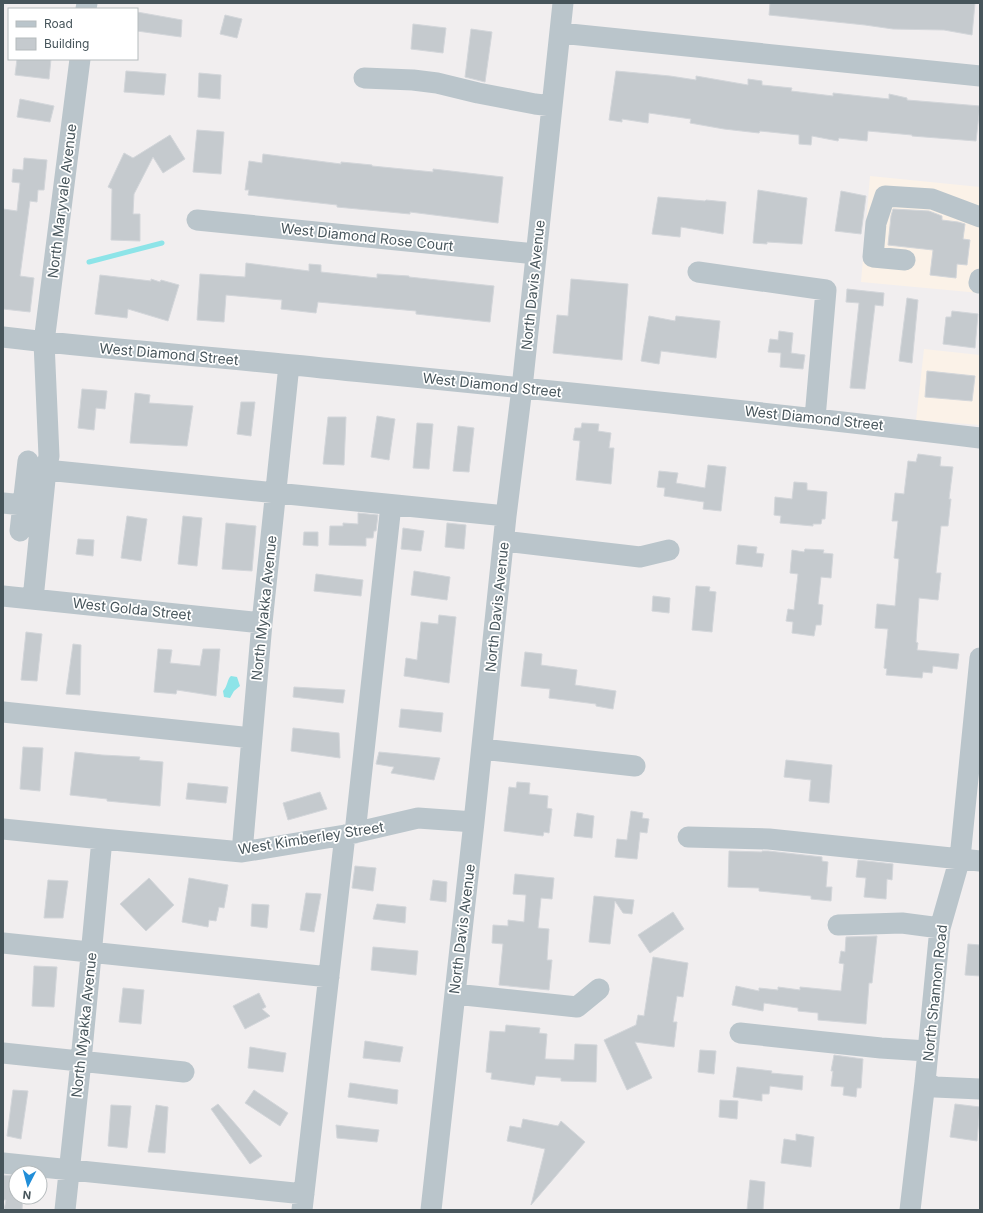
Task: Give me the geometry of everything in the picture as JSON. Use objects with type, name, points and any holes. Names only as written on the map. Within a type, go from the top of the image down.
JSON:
[{"type":"street","name":"North Davis Avenue","points":[[431,1210],[563,3]]},
{"type":"street","points":[[560,33],[980,76]]},
{"type":"street","name":"North Maryvale Avenue","points":[[33,599],[48,456],[44,342],[80,60]]},
{"type":"street","points":[[364,78],[413,80],[437,83],[478,93],[552,106]]},
{"type":"street","points":[[905,260],[873,257],[876,223],[885,196],[932,199],[980,217]]},
{"type":"street","name":"West Diamond Rose Court","points":[[197,220],[536,254]]},
{"type":"street","points":[[698,272],[826,290],[815,418]]},
{"type":"street","name":"West Diamond Street","points":[[3,337],[815,418],[980,438]]},
{"type":"street","name":"North Myakka Avenue","points":[[242,852],[262,623],[289,365]]},
{"type":"street","points":[[20,531],[13,504],[28,461]]},
{"type":"street","points":[[46,470],[506,516]]},
{"type":"street","points":[[3,1163],[69,1169],[303,1202],[329,977],[350,834],[391,505]]},
{"type":"street","points":[[504,541],[640,557],[669,550]]},
{"type":"street","name":"West Golda Street","points":[[3,596],[262,623]]},
{"type":"street","name":"North Shannon Road","points":[[910,1210],[925,1082],[940,928],[970,859],[980,663]]},
{"type":"street","points":[[3,712],[252,738]]},
{"type":"street","points":[[482,749],[635,766]]},
{"type":"street","name":"West Kimberley Street","points":[[3,828],[242,852],[350,834],[418,818],[474,822]]},
{"type":"street","points":[[688,837],[769,840],[970,859]]},
{"type":"street","name":"North Myakka Avenue","points":[[65,1210],[102,839]]},
{"type":"street","points":[[838,925],[902,923],[940,928]]},
{"type":"street","points":[[3,943],[329,977]]},
{"type":"street","points":[[455,994],[577,1007],[599,989]]},
{"type":"street","points":[[740,1033],[881,1048],[928,1051]]},
{"type":"street","points":[[3,1053],[184,1072]]},
{"type":"street","points":[[925,1082],[934,1087],[980,1089]]},
{"type":"shaded area","points":[[870,176],[980,187],[980,293],[861,282]]},
{"type":"shaded area","points":[[924,349],[980,355],[980,425],[916,420]]},
{"type":"water","points":[[231,676],[237,677],[240,686],[234,691],[230,698],[224,697],[223,691]]},
{"type":"building","points":[[770,3],[975,3],[972,35],[944,30],[893,29],[769,15]]},
{"type":"building","points":[[138,12],[182,20],[181,37],[138,31]]},
{"type":"building","points":[[225,15],[242,19],[237,38],[220,34]]},
{"type":"building","points":[[413,24],[446,28],[443,53],[411,49]]},
{"type":"building","points":[[471,29],[492,32],[485,82],[465,77]]},
{"type":"building","points":[[17,60],[51,60],[49,79],[15,75]]},
{"type":"building","points":[[126,71],[166,74],[164,95],[124,92]]},
{"type":"building","points":[[616,71],[696,80],[696,76],[748,85],[748,79],[762,81],[762,85],[792,88],[791,91],[833,96],[833,93],[889,99],[889,94],[907,98],[907,100],[980,106],[976,141],[868,131],[867,141],[839,138],[838,141],[812,136],[811,145],[799,144],[799,135],[724,129],[690,123],[691,119],[649,113],[648,123],[622,119],[622,122],[609,120]]},
{"type":"building","points":[[199,73],[221,75],[220,99],[198,97]]},
{"type":"building","points":[[20,99],[54,106],[50,122],[17,117]]},
{"type":"building","points":[[197,130],[224,132],[221,174],[193,172]]},
{"type":"building","points":[[170,135],[185,159],[163,173],[153,157],[134,194],[133,214],[140,214],[140,241],[111,240],[112,189],[108,187],[124,153],[133,158]]},
{"type":"building","points":[[263,154],[341,164],[341,162],[433,172],[433,169],[503,177],[498,223],[410,212],[410,214],[337,207],[337,205],[248,195],[249,190],[245,190],[249,161],[262,163]]},
{"type":"building","points":[[24,158],[47,160],[44,190],[38,190],[37,202],[30,201],[20,276],[34,278],[30,312],[3,309],[3,209],[17,211],[20,183],[12,182],[13,169],[23,170]]},
{"type":"building","points":[[758,190],[807,198],[802,244],[767,242],[767,244],[753,243]]},
{"type":"building","points":[[841,191],[866,196],[861,234],[835,231]]},
{"type":"building","points":[[658,197],[726,202],[723,234],[681,227],[680,237],[652,234]]},
{"type":"building","points":[[893,209],[929,211],[942,216],[942,220],[965,224],[963,239],[970,240],[967,265],[957,264],[956,278],[930,275],[933,250],[888,245]]},
{"type":"building","points":[[246,263],[309,271],[309,264],[321,265],[321,272],[377,278],[377,274],[409,276],[494,286],[490,322],[416,314],[416,311],[318,302],[316,313],[281,309],[282,300],[226,295],[224,322],[197,320],[200,274],[245,277]]},
{"type":"building","points":[[100,275],[151,281],[151,279],[160,282],[161,280],[179,285],[168,321],[128,309],[127,318],[95,314]]},
{"type":"building","points":[[571,279],[628,284],[622,360],[553,353],[557,315],[568,316]]},
{"type":"building","points":[[847,289],[884,293],[883,306],[875,305],[865,389],[850,388],[859,303],[846,302]]},
{"type":"building","points":[[907,298],[918,300],[912,363],[899,361]]},
{"type":"building","points":[[952,311],[978,314],[975,348],[943,344],[946,317],[951,317]]},
{"type":"building","points":[[649,316],[675,321],[676,316],[720,321],[716,358],[661,351],[659,364],[641,361]]},
{"type":"building","points":[[779,331],[793,333],[791,353],[805,355],[803,369],[780,367],[781,353],[768,352],[770,339],[778,340]]},
{"type":"building","points":[[927,371],[975,376],[972,401],[925,397]]},
{"type":"building","points":[[82,389],[107,391],[105,409],[96,408],[94,430],[78,428]]},
{"type":"building","points":[[135,393],[150,395],[149,403],[193,406],[187,446],[130,443]]},
{"type":"building","points":[[241,402],[255,402],[251,436],[237,434]]},
{"type":"building","points":[[377,416],[395,419],[389,460],[371,457]]},
{"type":"building","points":[[328,417],[346,417],[344,465],[323,464]]},
{"type":"building","points":[[417,423],[433,424],[429,469],[413,468]]},
{"type":"building","points":[[582,423],[599,424],[598,431],[611,433],[609,448],[614,448],[611,484],[576,480],[580,441],[573,440],[575,428],[581,428]]},
{"type":"building","points":[[458,426],[474,428],[469,472],[453,471]]},
{"type":"building","points":[[918,454],[941,457],[940,466],[953,467],[949,499],[951,499],[948,526],[941,526],[936,573],[941,573],[938,600],[919,598],[916,642],[918,643],[917,650],[959,654],[957,669],[933,666],[932,673],[923,672],[922,678],[886,675],[887,669],[884,668],[888,629],[875,628],[877,604],[895,606],[899,559],[894,558],[898,521],[892,521],[895,493],[904,494],[908,461],[916,462]]},
{"type":"building","points":[[708,465],[726,467],[721,511],[703,509],[704,502],[664,496],[665,488],[657,487],[659,471],[678,473],[676,483],[705,488]]},
{"type":"building","points":[[794,482],[807,483],[807,490],[827,492],[825,519],[822,519],[821,524],[813,524],[813,526],[780,523],[781,516],[774,515],[775,497],[792,499]]},
{"type":"building","points":[[358,513],[378,515],[376,531],[374,531],[373,538],[366,538],[366,546],[329,545],[330,526],[343,526],[343,523],[358,524]]},
{"type":"building","points":[[127,516],[147,519],[141,561],[121,558]]},
{"type":"building","points":[[183,516],[202,518],[197,566],[178,564]]},
{"type":"building","points":[[226,523],[256,526],[252,571],[222,569]]},
{"type":"building","points":[[447,523],[466,525],[464,549],[445,547]]},
{"type":"building","points":[[403,528],[424,531],[421,551],[401,549]]},
{"type":"building","points":[[304,532],[318,532],[318,546],[303,545]]},
{"type":"building","points":[[78,539],[94,540],[93,556],[76,554]]},
{"type":"building","points":[[738,545],[757,547],[756,553],[764,554],[762,567],[736,564]]},
{"type":"building","points":[[805,549],[824,550],[823,553],[833,554],[831,578],[821,577],[818,604],[823,605],[821,625],[816,625],[814,636],[792,633],[793,622],[786,621],[788,609],[794,610],[798,574],[790,573],[792,550],[804,552]]},
{"type":"building","points":[[414,571],[450,577],[447,600],[411,595]]},
{"type":"building","points":[[316,574],[363,580],[361,596],[314,591]]},
{"type":"building","points":[[696,586],[710,587],[709,591],[716,592],[712,632],[692,630]]},
{"type":"building","points":[[653,596],[670,598],[669,613],[652,611]]},
{"type":"building","points":[[439,615],[456,617],[449,683],[404,676],[406,658],[417,660],[421,622],[438,624]]},
{"type":"building","points":[[26,632],[42,634],[37,681],[21,680]]},
{"type":"building","points":[[73,644],[81,645],[80,695],[66,694]]},
{"type":"building","points":[[158,649],[172,650],[170,663],[200,666],[203,649],[220,649],[216,696],[177,690],[176,694],[154,692]]},
{"type":"building","points":[[525,652],[542,654],[541,665],[577,670],[575,685],[616,691],[613,709],[596,706],[596,704],[549,698],[550,689],[521,686]]},
{"type":"building","points":[[294,687],[345,690],[343,703],[293,697]]},
{"type":"building","points":[[401,709],[443,713],[441,732],[399,727]]},
{"type":"building","points":[[293,728],[339,733],[340,758],[291,751]]},
{"type":"building","points":[[23,747],[43,748],[40,791],[20,789]]},
{"type":"building","points":[[75,752],[140,757],[139,760],[163,762],[160,806],[107,801],[107,799],[70,795]]},
{"type":"building","points":[[379,752],[440,758],[434,780],[391,773],[394,767],[376,764]]},
{"type":"building","points":[[786,760],[832,765],[829,803],[809,801],[811,780],[784,777]]},
{"type":"building","points":[[517,782],[530,783],[529,794],[548,796],[547,808],[552,809],[549,833],[544,832],[543,836],[504,831],[509,787],[516,788]]},
{"type":"building","points":[[188,783],[228,787],[226,803],[186,799]]},
{"type":"building","points":[[320,792],[327,809],[288,820],[283,803]]},
{"type":"building","points":[[631,811],[643,813],[642,818],[649,819],[647,833],[640,832],[637,859],[615,857],[617,839],[627,840]]},
{"type":"building","points":[[577,813],[594,816],[592,838],[574,836]]},
{"type":"building","points":[[729,851],[768,851],[822,857],[822,861],[828,862],[826,887],[832,887],[831,901],[811,899],[811,896],[759,891],[759,888],[728,887]]},
{"type":"building","points":[[858,860],[893,864],[892,880],[887,879],[886,899],[864,897],[866,878],[856,877]]},
{"type":"building","points":[[355,866],[376,868],[373,891],[352,888]]},
{"type":"building","points":[[515,874],[554,878],[552,899],[541,898],[538,928],[549,929],[547,960],[552,960],[549,990],[499,985],[503,944],[492,943],[493,925],[508,926],[508,920],[524,922],[526,895],[513,894]]},
{"type":"building","points":[[149,878],[174,905],[146,931],[120,904]]},
{"type":"building","points":[[189,878],[228,885],[224,908],[219,907],[216,921],[209,920],[208,927],[182,922]]},
{"type":"building","points":[[48,880],[68,881],[63,918],[44,918]]},
{"type":"building","points":[[433,880],[447,882],[446,902],[430,900]]},
{"type":"building","points":[[306,893],[321,894],[314,932],[300,930]]},
{"type":"building","points":[[594,896],[634,900],[632,914],[623,913],[615,901],[610,944],[589,942]]},
{"type":"building","points":[[252,904],[269,905],[267,928],[251,926]]},
{"type":"building","points":[[377,904],[406,907],[405,923],[373,919]]},
{"type":"building","points":[[673,912],[684,929],[650,953],[638,935]]},
{"type":"building","points":[[877,936],[872,983],[869,983],[866,1024],[818,1020],[818,1013],[798,1011],[798,1008],[764,1003],[763,1011],[732,1005],[736,986],[759,991],[759,988],[778,990],[778,987],[800,990],[800,987],[841,991],[844,964],[839,963],[841,951],[845,952],[846,937]]},
{"type":"building","points":[[968,944],[980,945],[980,976],[965,975]]},
{"type":"building","points":[[373,947],[418,951],[416,975],[371,970]]},
{"type":"building","points":[[653,957],[688,963],[683,997],[677,996],[673,1022],[677,1022],[674,1047],[635,1042],[652,1078],[627,1090],[604,1040],[636,1025],[638,1015],[644,1016]]},
{"type":"building","points":[[34,966],[57,967],[54,1007],[32,1006]]},
{"type":"building","points":[[123,988],[144,990],[141,1024],[119,1022]]},
{"type":"building","points":[[259,993],[266,1007],[262,1009],[270,1016],[245,1029],[233,1006]]},
{"type":"building","points":[[506,1025],[540,1028],[539,1033],[547,1034],[545,1059],[574,1060],[575,1044],[597,1045],[596,1082],[561,1081],[561,1078],[536,1076],[534,1085],[491,1079],[492,1073],[486,1072],[490,1031],[505,1032]]},
{"type":"building","points":[[365,1041],[403,1047],[400,1062],[363,1058]]},
{"type":"building","points":[[250,1047],[286,1053],[283,1072],[248,1068]]},
{"type":"building","points":[[700,1050],[716,1051],[714,1074],[698,1072]]},
{"type":"building","points":[[834,1055],[863,1059],[861,1088],[857,1088],[856,1097],[843,1095],[844,1087],[831,1086],[833,1071],[831,1071]]},
{"type":"building","points":[[737,1067],[772,1071],[771,1073],[803,1076],[802,1090],[770,1086],[769,1094],[762,1094],[762,1101],[733,1097]]},
{"type":"building","points":[[350,1083],[398,1090],[397,1104],[348,1097]]},
{"type":"building","points":[[13,1090],[28,1091],[21,1139],[7,1136]]},
{"type":"building","points":[[254,1090],[288,1113],[280,1126],[245,1103]]},
{"type":"building","points":[[720,1100],[738,1101],[737,1119],[719,1117]]},
{"type":"building","points":[[218,1104],[262,1156],[250,1164],[211,1109]]},
{"type":"building","points":[[955,1104],[980,1107],[977,1141],[950,1137]]},
{"type":"building","points":[[111,1105],[131,1106],[127,1148],[108,1146]]},
{"type":"building","points":[[156,1105],[168,1107],[165,1153],[148,1152]]},
{"type":"building","points":[[523,1119],[558,1126],[561,1121],[585,1142],[531,1205],[545,1149],[507,1141],[510,1126],[521,1128]]},
{"type":"building","points":[[336,1125],[379,1130],[377,1142],[337,1138]]},
{"type":"building","points":[[796,1134],[814,1137],[811,1167],[781,1163],[784,1139],[796,1141]]},
{"type":"building","points":[[3,1175],[8,1175],[8,1205],[22,1205],[22,1210],[4,1210],[6,1200],[3,1200]]},
{"type":"building","points":[[750,1180],[765,1182],[763,1210],[747,1210]]},
{"type":"waterway","points":[[89,262],[162,243]]}]
